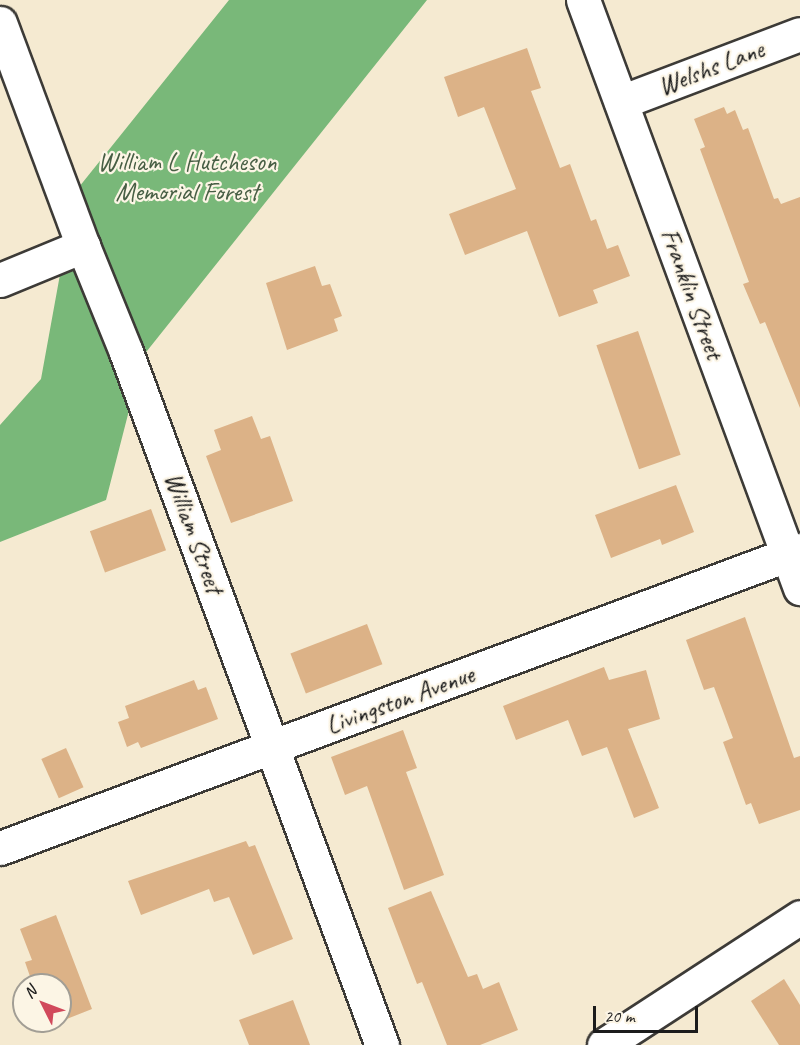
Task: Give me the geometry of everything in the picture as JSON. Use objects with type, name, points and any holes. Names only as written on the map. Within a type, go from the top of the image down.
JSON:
[{"type":"street","name":"Franklin Street","points":[[583,0],[794,553],[800,588]]},
{"type":"street","name":"William Street","points":[[0,23],[82,246],[126,352],[382,1045]]},
{"type":"street","name":"Welshs Lane","points":[[621,102],[800,34]]},
{"type":"street","points":[[0,280],[82,246]]},
{"type":"street","name":"Livingston Avenue","points":[[0,848],[794,553]]},
{"type":"street","points":[[604,1045],[800,917]]},
{"type":"green space","name":"William L Hutcheson Memorial Forest","points":[[229,0],[427,0],[143,356],[106,500],[0,542],[0,425],[41,379],[75,192]]},
{"type":"building","points":[[527,48],[541,88],[531,91],[560,168],[570,164],[591,221],[596,219],[607,249],[618,245],[630,276],[593,290],[598,303],[559,317],[527,231],[465,255],[449,214],[516,189],[484,107],[458,117],[444,77]]},
{"type":"building","points":[[724,107],[727,114],[735,110],[743,130],[748,128],[774,199],[778,198],[781,204],[800,197],[800,408],[765,322],[760,324],[743,284],[749,282],[700,149],[705,147],[694,119]]},
{"type":"building","points":[[315,266],[322,286],[330,284],[342,316],[334,319],[338,331],[287,350],[266,283]]},
{"type":"building","points":[[638,331],[681,455],[639,469],[596,345]]},
{"type":"building","points":[[252,416],[261,439],[270,436],[293,501],[231,523],[206,456],[221,450],[214,430]]},
{"type":"building","points":[[676,485],[694,532],[662,545],[660,539],[611,558],[595,515]]},
{"type":"building","points":[[151,509],[166,550],[105,573],[90,531]]},
{"type":"building","points":[[745,617],[794,758],[800,756],[800,810],[759,824],[751,803],[746,805],[723,742],[733,738],[714,687],[704,690],[686,640]]},
{"type":"building","points":[[367,624],[382,664],[306,694],[290,653]]},
{"type":"building","points":[[604,667],[609,680],[646,670],[660,719],[628,729],[659,808],[634,818],[607,747],[582,756],[568,720],[516,740],[503,706]]},
{"type":"building","points":[[194,680],[198,690],[206,687],[218,719],[141,748],[138,742],[127,747],[118,722],[129,718],[125,706]]},
{"type":"building","points":[[403,730],[417,768],[406,772],[444,875],[404,890],[367,786],[345,795],[331,757]]},
{"type":"building","points":[[66,748],[83,787],[59,798],[41,759]]},
{"type":"building","points":[[246,841],[249,847],[255,845],[293,939],[253,955],[229,897],[214,902],[209,889],[141,915],[128,881]]},
{"type":"building","points":[[431,891],[468,977],[477,974],[483,989],[499,982],[518,1030],[480,1045],[447,1045],[422,982],[417,984],[388,908]]},
{"type":"building","points":[[56,915],[92,1009],[72,1017],[72,973],[29,973],[25,962],[32,960],[20,929]]},
{"type":"building","points":[[784,979],[800,1005],[800,1045],[779,1045],[751,1001]]},
{"type":"building","points":[[293,1000],[310,1045],[249,1045],[239,1020]]}]
